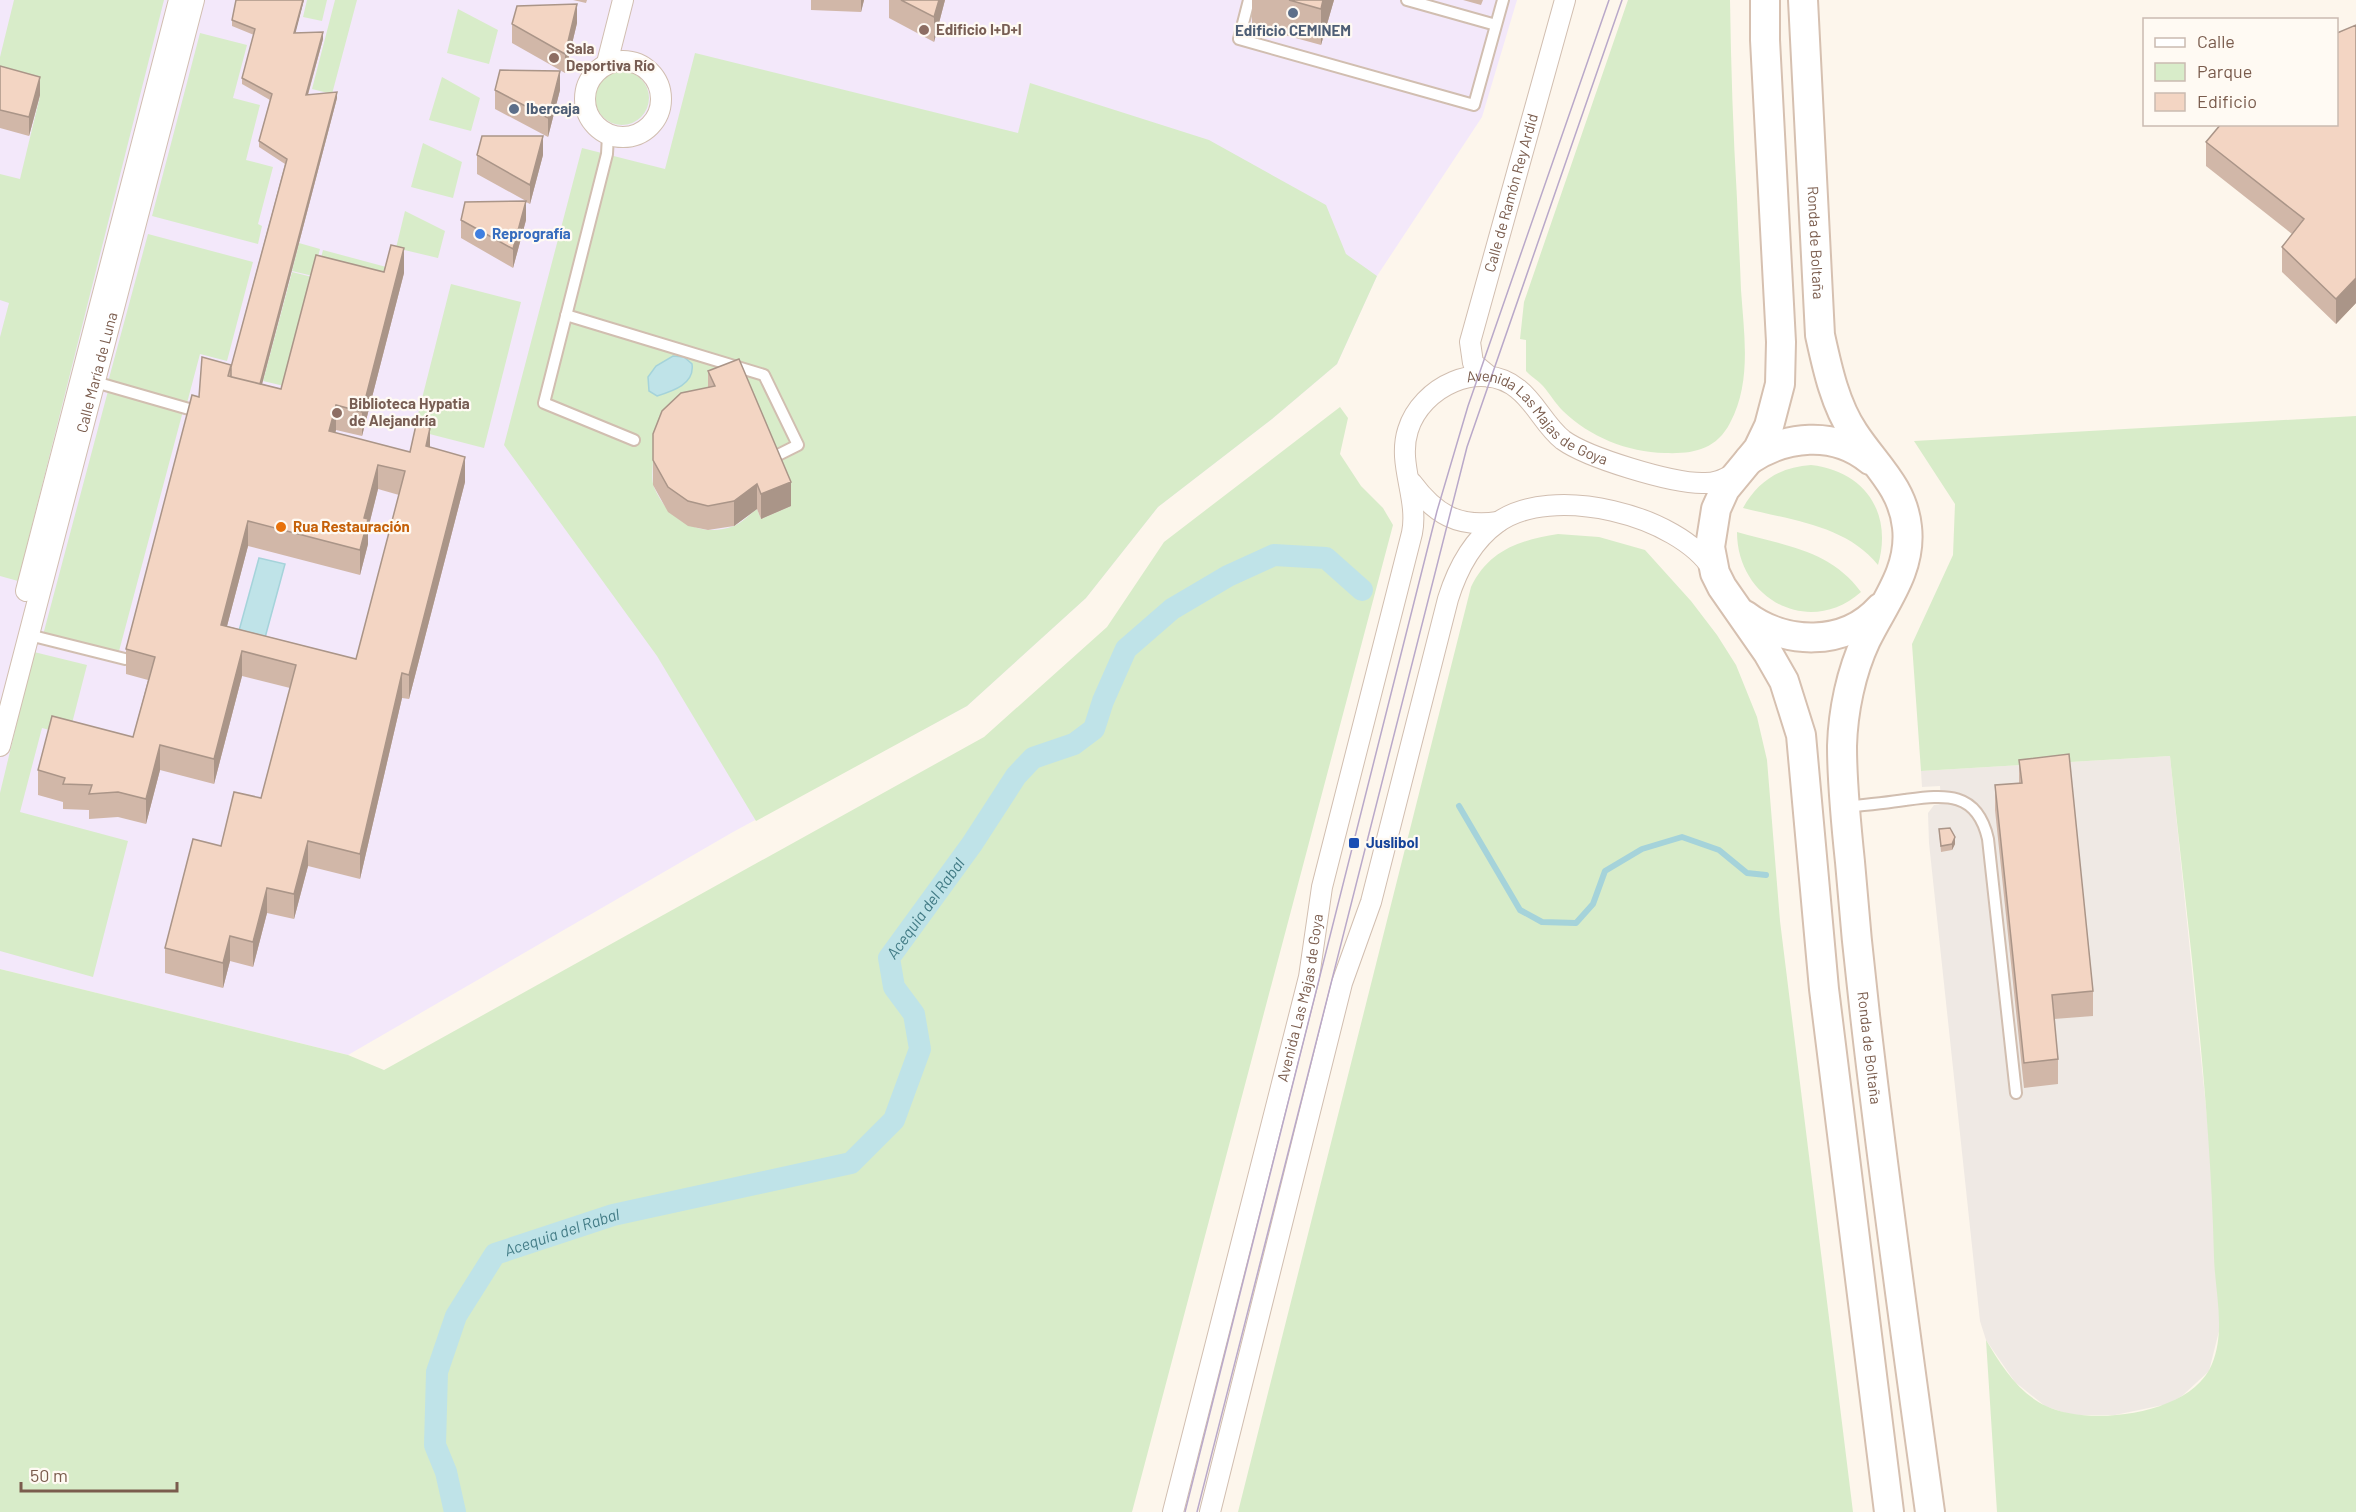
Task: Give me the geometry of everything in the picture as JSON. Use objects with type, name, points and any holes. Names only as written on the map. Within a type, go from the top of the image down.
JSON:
[{"type":"main road","name":"Ronda de Boltaña","points":[[1766,0],[1765,40],[1782,367],[1779,392],[1769,426],[1758,450],[1741,467],[1716,508],[1710,547],[1715,573],[1784,681],[1801,735],[1824,989],[1889,1512]]},
{"type":"main road","name":"Ronda de Boltaña","points":[[1803,0],[1820,335],[1830,375],[1846,418],[1852,431],[1900,495],[1907,526],[1905,560],[1893,592],[1866,641],[1847,702],[1842,744],[1845,807],[1879,1136],[1930,1512]]},
{"type":"main road","name":"Ronda de Boltaña","points":[[1741,467],[1777,445],[1791,441],[1824,440],[1854,450],[1883,470]]},
{"type":"main road","name":"Ronda de Boltaña","points":[[1740,611],[1771,631],[1812,638],[1857,627],[1877,612],[1893,592]]},
{"type":"street","name":"Calle María de Luna","points":[[26,591],[179,0]]},
{"type":"street","name":"Calle María de Luna","points":[[0,746],[194,0]]},
{"type":"street","points":[[616,62],[618,48],[615,33],[623,0]]},
{"type":"street","name":"Calle de Ramón Rey Ardid","points":[[1490,377],[1480,372],[1473,363],[1470,342],[1565,0]]},
{"type":"street","points":[[616,62],[638,63],[650,70],[661,94],[660,107],[655,120],[640,132],[621,137],[608,135],[589,118],[585,106],[589,80],[596,70],[616,62]]},
{"type":"street","name":"Avenida Las Majas de Goya","points":[[1173,1512],[1309,977],[1322,887],[1412,533],[1414,514],[1406,466],[1405,441],[1412,418],[1419,406],[1448,384],[1469,377],[1490,377],[1518,389],[1564,440],[1599,457],[1692,483],[1713,483],[1741,467]]},
{"type":"street","points":[[1410,481],[1431,507],[1448,517],[1474,523],[1498,522],[1544,506],[1564,505],[1603,510],[1659,527],[1698,553],[1715,573]]},
{"type":"street","points":[[1209,1512],[1342,983],[1371,902],[1448,599],[1465,559],[1476,543],[1498,522]]},
{"type":"lane","points":[[1250,0],[1239,39],[1474,105],[1503,0]]},
{"type":"lane","points":[[1407,0],[1496,25]]},
{"type":"lane","points":[[608,135],[607,154],[544,403],[634,440]]},
{"type":"lane","points":[[566,315],[764,375],[798,445],[774,457]]},
{"type":"lane","points":[[95,382],[189,409]]},
{"type":"lane","points":[[29,635],[125,659]]},
{"type":"lane","points":[[1845,807],[1948,796],[1970,805],[1980,817],[1988,838],[2016,1093]]},
{"type":"shaded area","points":[[0,0],[1517,0],[1482,117],[1377,276],[1337,364],[1272,419],[1158,507],[1086,598],[967,706],[733,832],[348,1055],[0,969]]},
{"type":"shaded area","points":[[2170,756],[2212,1166],[2220,1327],[2209,1371],[2182,1396],[2168,1404],[2115,1415],[2071,1415],[2045,1406],[2015,1382],[1986,1340],[1980,1321],[1929,843],[1928,813],[1934,805],[1941,804],[1940,786],[1922,787],[1921,771]]},
{"type":"green space","points":[[14,0],[164,0],[18,581],[0,576],[0,337],[9,303],[0,300],[0,174],[20,179],[40,96],[0,85],[0,57]]},
{"type":"green space","points":[[307,0],[327,0],[322,21],[303,17]]},
{"type":"green space","points":[[335,0],[357,0],[332,94],[312,89]]},
{"type":"green space","points":[[1628,0],[1730,0],[1734,149],[1745,341],[1744,375],[1737,407],[1724,432],[1711,445],[1685,453],[1637,450],[1610,441],[1585,428],[1563,411],[1541,384],[1526,371],[1526,340],[1520,339],[1524,302]]},
{"type":"green space","points":[[458,9],[498,30],[489,64],[447,53]]},
{"type":"green space","points":[[200,33],[247,45],[233,98],[260,105],[246,160],[273,167],[258,224],[262,226],[258,244],[152,216]]},
{"type":"green space","points":[[695,53],[1018,133],[1030,83],[1209,140],[1326,205],[1346,254],[1377,276],[1337,364],[1272,419],[1158,507],[1086,598],[967,706],[756,821],[657,656],[504,445],[582,148],[665,169]],"holes":[[[653,459],[791,506],[761,519],[757,509],[734,526],[709,530],[697,528],[676,517],[660,498],[653,484]]]},
{"type":"green space","points":[[617,71],[627,71],[637,75],[645,83],[649,98],[645,113],[637,121],[627,125],[617,125],[607,121],[599,113],[595,103],[595,93],[599,83],[607,75]]},
{"type":"green space","points":[[442,77],[480,98],[471,131],[429,120]]},
{"type":"green space","points":[[423,143],[462,162],[453,198],[411,187]]},
{"type":"green space","points":[[405,211],[445,231],[438,258],[396,248]]},
{"type":"green space","points":[[148,234],[253,262],[227,361],[200,354],[187,403],[108,382]]},
{"type":"green space","points":[[299,243],[320,249],[313,276],[292,271]]},
{"type":"green space","points":[[323,250],[390,268],[383,295],[316,277]]},
{"type":"green space","points":[[292,272],[312,277],[284,386],[263,381]]},
{"type":"green space","points":[[451,284],[521,302],[484,448],[414,430]]},
{"type":"green space","points":[[108,391],[183,411],[118,655],[43,635]]},
{"type":"green space","points":[[1340,407],[1348,418],[1340,454],[1361,486],[1383,508],[1393,525],[1132,1512],[0,1512],[0,969],[348,1055],[384,1070],[984,737],[1107,627],[1164,542]]},
{"type":"green space","points":[[2356,416],[2356,1512],[1997,1512],[1986,1340],[2004,1368],[2027,1394],[2046,1406],[2087,1415],[2138,1412],[2162,1405],[2184,1395],[2201,1381],[2212,1364],[2218,1338],[2219,1311],[2208,1132],[2170,756],[1921,771],[1912,644],[1953,555],[1955,504],[1914,441]]},
{"type":"green space","points":[[1811,465],[1830,469],[1846,476],[1860,486],[1870,498],[1878,512],[1881,528],[1882,546],[1878,565],[1850,541],[1834,533],[1798,521],[1743,508],[1756,490],[1771,477],[1789,469]]},
{"type":"green space","points":[[1737,532],[1789,546],[1821,558],[1849,578],[1861,592],[1841,605],[1820,611],[1799,611],[1780,604],[1763,593],[1749,576],[1740,556]]},
{"type":"green space","points":[[1558,534],[1599,537],[1645,550],[1691,601],[1717,635],[1736,665],[1757,717],[1767,760],[1780,921],[1853,1512],[1238,1512],[1471,587],[1487,564],[1507,549],[1531,540]]},
{"type":"green space","points":[[34,652],[87,665],[69,735],[42,728],[20,812],[128,841],[93,977],[0,951],[0,793]]},
{"type":"water","points":[[673,356],[684,357],[692,364],[690,377],[682,386],[657,396],[649,391],[648,377],[656,366]]},
{"type":"water","points":[[259,558],[285,564],[263,645],[237,638]]},
{"type":"building","points":[[236,0],[303,0],[294,33],[323,32],[306,95],[337,92],[260,384],[231,377],[231,367],[287,159],[259,141],[272,94],[242,78],[255,29],[232,20]]},
{"type":"building","points":[[901,0],[939,0],[934,17]]},
{"type":"building","points":[[1289,0],[1323,0],[1321,9]]},
{"type":"building","points":[[577,4],[565,54],[512,24],[517,6]]},
{"type":"building","points":[[2356,25],[2356,278],[2336,299],[2282,247],[2304,219],[2206,142],[2219,126],[2338,126],[2338,33]]},
{"type":"building","points":[[0,66],[40,77],[29,117],[0,110]]},
{"type":"building","points":[[500,70],[560,71],[548,118],[495,90]]},
{"type":"building","points":[[482,136],[543,136],[530,185],[477,155]]},
{"type":"building","points":[[526,201],[513,249],[461,220],[465,202]]},
{"type":"building","points":[[391,245],[404,248],[362,412],[336,405],[329,431],[410,452],[416,425],[430,428],[426,446],[465,457],[409,675],[402,673],[360,854],[308,841],[294,894],[267,888],[253,942],[230,936],[223,963],[165,948],[193,839],[221,846],[234,792],[261,798],[296,665],[242,651],[214,759],[160,745],[146,799],[118,792],[89,794],[92,785],[63,784],[65,778],[38,770],[52,716],[133,737],[155,657],[126,649],[192,395],[199,397],[202,357],[231,365],[228,376],[281,389],[316,255],[384,272]],"holes":[[[378,465],[405,471],[356,659],[221,625],[248,521],[360,550],[368,519],[364,518]]]},
{"type":"building","points":[[739,359],[791,482],[761,494],[757,484],[734,501],[708,506],[688,501],[668,487],[653,460],[653,434],[662,411],[681,393],[715,386],[708,371]]},
{"type":"building","points":[[2069,754],[2093,991],[2052,995],[2058,1059],[2024,1063],[1995,785],[2022,783],[2019,760]]},
{"type":"building","points":[[1950,828],[1955,837],[1952,844],[1941,846],[1939,829]]},
{"type":"waterway","name":"Acequia del Rabal","points":[[455,1512],[446,1472],[435,1445],[437,1372],[456,1316],[495,1254],[613,1215],[851,1163],[894,1120],[920,1049],[914,1014],[894,987],[889,958],[972,844],[1016,776],[1033,758],[1074,744],[1094,729],[1103,701],[1126,649],[1172,609],[1228,576],[1274,555],[1326,558],[1362,590]]},
{"type":"waterway","points":[[1459,806],[1520,910],[1542,922],[1576,923],[1593,904],[1605,871],[1642,849],[1682,837],[1719,850],[1747,873],[1766,875]]},
{"type":"tram line","points":[[1185,1512],[1437,511],[1468,406],[1609,0]]},
{"type":"tram line","points":[[1197,1512],[1467,447],[1622,0]]},
{"type":"place","name":"Edificio CEMINEM","points":[[1293,13]]},
{"type":"place","name":"Edificio I+D+I","points":[[924,30]]},
{"type":"place","name":"Sala Deportiva Río","points":[[554,58]]},
{"type":"place","name":"Ibercaja","points":[[514,109]]},
{"type":"place","name":"Reprografía","points":[[480,234]]},
{"type":"place","name":"Biblioteca Hypatia de Alejandría","points":[[337,413]]},
{"type":"place","name":"Rua Restauración","points":[[281,527]]},
{"type":"place","name":"Juslibol","points":[[1354,843]]}]
